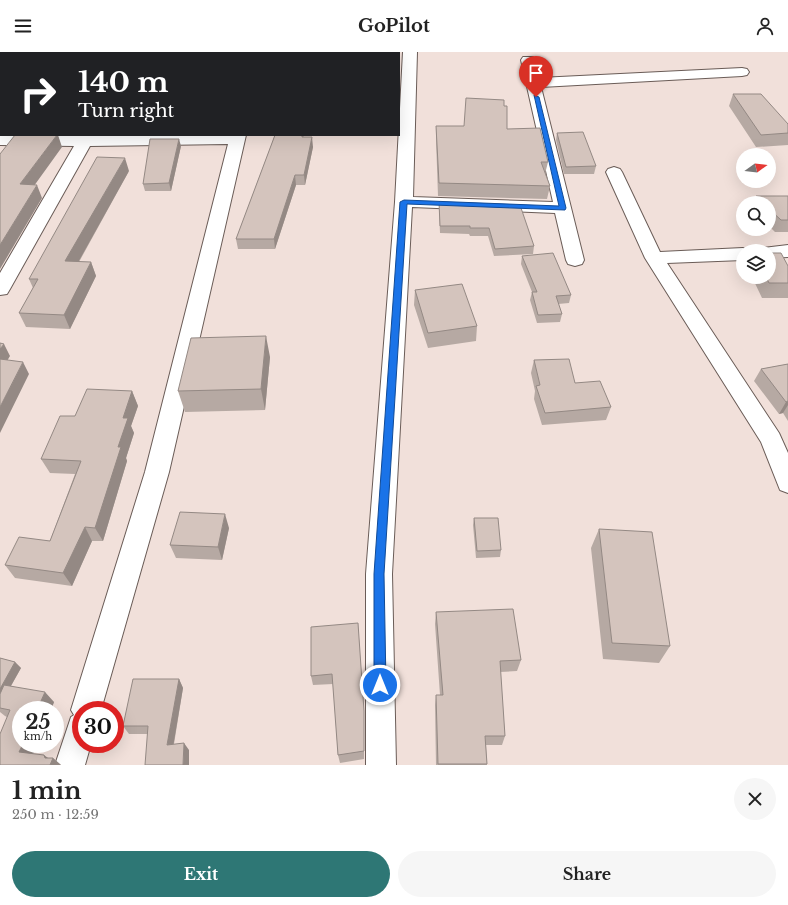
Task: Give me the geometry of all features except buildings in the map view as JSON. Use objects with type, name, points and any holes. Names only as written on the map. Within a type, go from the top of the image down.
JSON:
[{"type":"street","points":[[381,765],[379,574],[404,202],[410,52]]},
{"type":"street","points":[[528,60],[575,260]]},
{"type":"street","points":[[533,83],[742,72]]},
{"type":"street","points":[[0,140],[238,137],[157,472],[89,701]]},
{"type":"street","points":[[0,289],[86,138]]},
{"type":"street","points":[[614,172],[654,258],[771,439],[788,483]]},
{"type":"street","points":[[404,202],[563,208]]},
{"type":"street","points":[[776,252],[788,251]]},
{"type":"street","points":[[654,258],[736,254]]},
{"type":"street","points":[[70,765],[73,753]]},
{"type":"route","points":[[380,685],[379,574],[404,202],[563,208],[536,97]]}]
